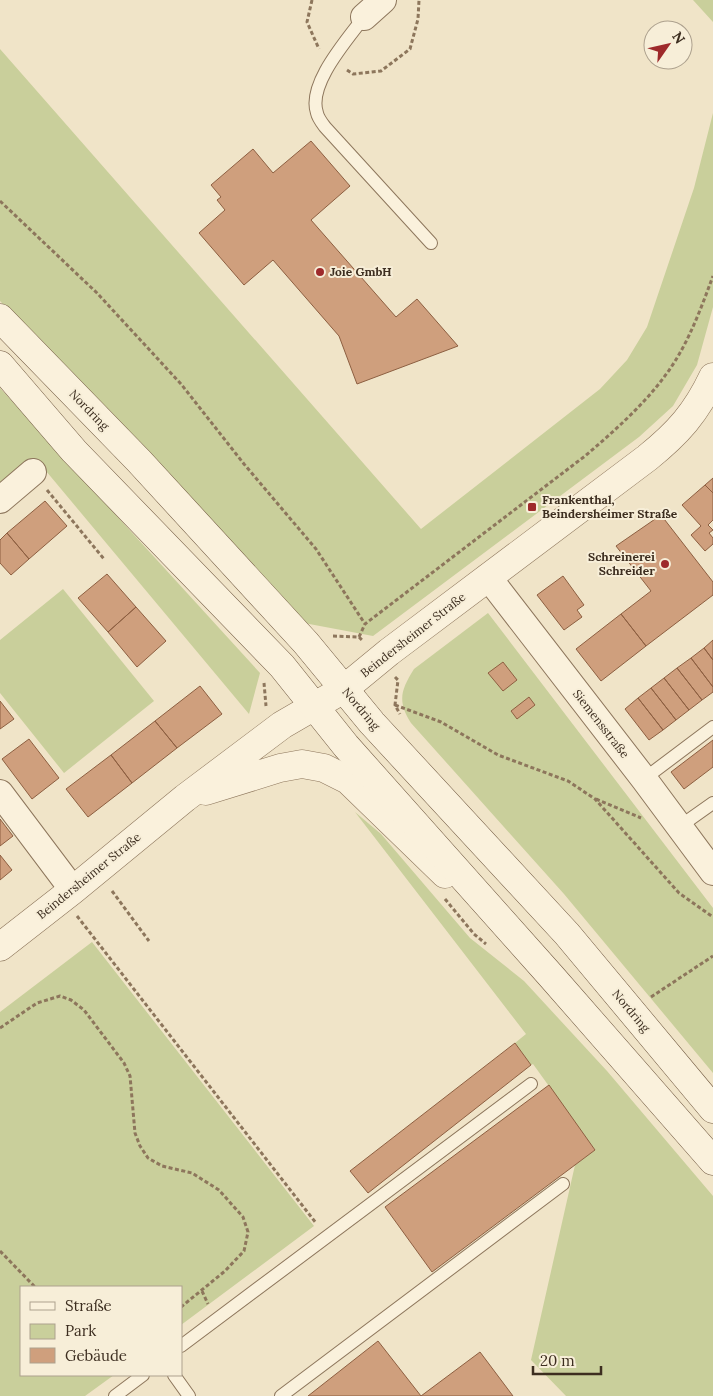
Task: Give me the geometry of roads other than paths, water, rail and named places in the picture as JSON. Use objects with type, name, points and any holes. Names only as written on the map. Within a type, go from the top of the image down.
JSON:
[{"type":"main road","name":"Nordring","points":[[0,318],[145,469],[306,643],[383,736],[567,934],[713,1109]]},
{"type":"main road","points":[[0,365],[74,451],[282,666],[346,746],[713,1161]]},
{"type":"main road","name":"Beindersheimer Straße","points":[[0,947],[185,798],[282,725],[344,689],[379,660],[671,439],[690,418],[713,377]]},
{"type":"main road","points":[[185,798],[280,768],[302,764],[324,768],[348,780],[551,976]]},
{"type":"street","points":[[0,500],[33,472]]},
{"type":"street","name":"Siemensstraße","points":[[488,577],[644,779],[713,872]]},
{"type":"street","points":[[0,793],[68,894]]},
{"type":"lane","points":[[373,8],[332,62],[319,86],[315,100],[317,114],[325,127],[431,243]]},
{"type":"lane","points":[[644,779],[713,727]]},
{"type":"lane","points":[[673,819],[713,803]]},
{"type":"lane","points":[[182,1345],[531,1084]]},
{"type":"lane","points":[[281,1396],[563,1184]]},
{"type":"lane","points":[[115,1396],[143,1376]]},
{"type":"lane","points":[[175,1376],[189,1396]]},
{"type":"place","name":"Joie GmbH","points":[[320,272]]},
{"type":"place","name":"Frankenthal, Beindersheimer Straße","points":[[532,507]]},
{"type":"place","name":"Schreinerei Schreider","points":[[665,564]]}]
